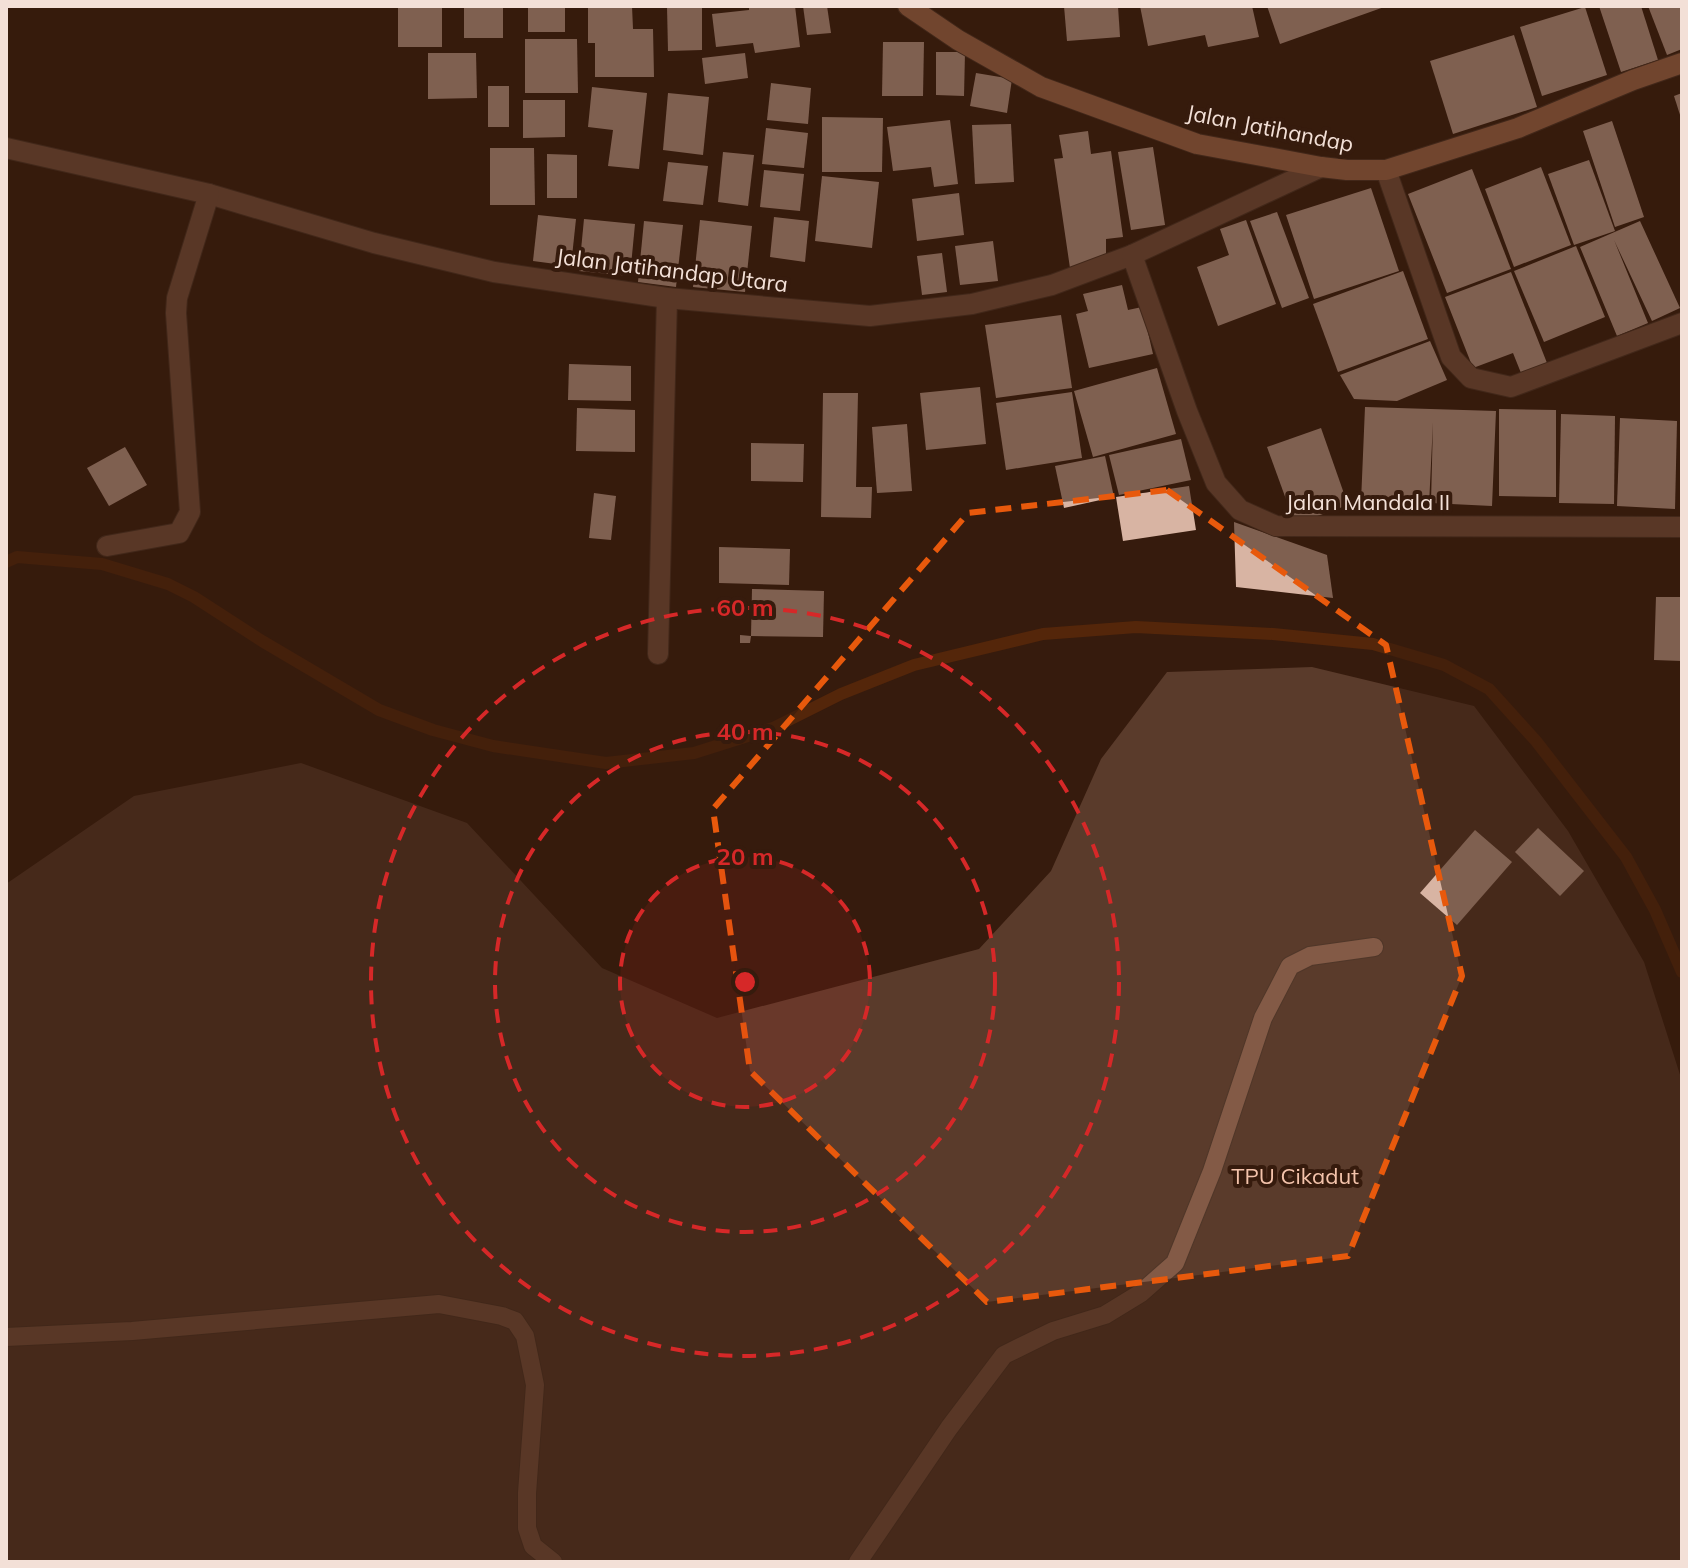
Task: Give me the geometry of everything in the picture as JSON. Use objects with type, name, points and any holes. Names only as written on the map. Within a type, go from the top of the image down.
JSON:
[{"type":"street","name":"Jalan Jatihandap","points":[[908,6],[958,40],[1041,87],[1197,144],[1347,170],[1386,170],[1518,128],[1682,63]]},
{"type":"street","name":"Jalan Jatihandap Utara","points":[[6,148],[209,194],[374,243],[494,272],[667,298],[870,316],[972,304],[1052,285],[1132,255],[1321,167]]},
{"type":"street","points":[[1386,170],[1451,357],[1471,378],[1511,387],[1682,323]]},
{"type":"street","points":[[107,546],[179,533],[190,512],[176,313],[177,298],[209,194]]},
{"type":"street","name":"Jalan Mandala II","points":[[1132,255],[1216,483],[1240,510],[1276,526],[1682,527]]},
{"type":"street","points":[[658,654],[667,298]]},
{"type":"lane","points":[[858,1562],[949,1428],[1004,1355],[1053,1331],[1105,1315],[1141,1293],[1175,1263],[1212,1171],[1263,1018],[1290,966],[1310,956],[1374,947]]},
{"type":"lane","points":[[6,1337],[132,1331],[439,1304],[515,1321],[525,1336],[535,1385],[527,1528],[533,1546],[553,1562]]},
{"type":"highlighted area","points":[[1167,490],[1386,645],[1462,976],[1348,1256],[987,1302],[750,1071],[713,809],[968,513]]},
{"type":"green space","name":"TPU Cikadut","points":[[1312,667],[1474,706],[1568,831],[1644,962],[1682,1081],[1682,1562],[6,1562],[6,884],[134,796],[301,763],[467,823],[602,968],[717,1018],[979,949],[1051,871],[1101,759],[1167,672]]},
{"type":"building","points":[[398,6],[442,6],[442,47],[398,47]]},
{"type":"building","points":[[464,6],[503,6],[503,38],[464,38]]},
{"type":"building","points":[[528,6],[565,6],[565,32],[528,32]]},
{"type":"building","points":[[588,6],[632,6],[633,29],[653,29],[654,77],[595,77],[595,43],[588,43]]},
{"type":"building","points":[[667,6],[702,6],[702,50],[668,51]]},
{"type":"building","points":[[749,6],[795,6],[800,47],[755,53],[753,43],[716,47],[712,14],[749,10]]},
{"type":"building","points":[[803,6],[827,6],[831,33],[807,35]]},
{"type":"building","points":[[1064,6],[1118,6],[1120,37],[1067,41]]},
{"type":"building","points":[[1140,6],[1252,6],[1259,37],[1208,47],[1205,35],[1148,46]]},
{"type":"building","points":[[1267,6],[1387,6],[1280,44]]},
{"type":"building","points":[[1599,6],[1641,6],[1658,60],[1621,72]]},
{"type":"building","points":[[1648,6],[1682,6],[1682,49],[1667,55]]},
{"type":"building","points":[[1585,7],[1607,75],[1542,96],[1520,27]]},
{"type":"building","points":[[1514,35],[1537,107],[1453,134],[1430,61]]},
{"type":"building","points":[[525,39],[577,39],[578,93],[525,93]]},
{"type":"building","points":[[883,42],[924,42],[923,96],[882,96]]},
{"type":"building","points":[[936,52],[965,52],[964,96],[936,95]]},
{"type":"building","points":[[428,53],[476,53],[477,98],[428,99]]},
{"type":"building","points":[[745,53],[748,78],[705,84],[702,58]]},
{"type":"building","points":[[976,73],[1012,79],[1007,113],[970,106]]},
{"type":"building","points":[[771,83],[811,88],[808,124],[767,120]]},
{"type":"building","points":[[488,86],[509,86],[509,127],[488,127]]},
{"type":"building","points":[[592,87],[647,93],[639,169],[608,166],[613,130],[588,127]]},
{"type":"building","points":[[668,93],[709,97],[703,155],[663,150]]},
{"type":"building","points":[[1682,93],[1682,118],[1681,118],[1674,96]]},
{"type":"building","points":[[523,100],[565,100],[565,137],[523,138]]},
{"type":"building","points":[[822,117],[883,118],[882,172],[822,172]]},
{"type":"building","points":[[950,120],[958,184],[934,187],[931,167],[893,171],[887,127]]},
{"type":"building","points":[[1612,121],[1644,217],[1615,227],[1583,131]]},
{"type":"building","points":[[1011,124],[1014,182],[975,184],[972,125]]},
{"type":"building","points":[[766,128],[808,133],[804,168],[762,164]]},
{"type":"building","points":[[1088,131],[1091,154],[1111,151],[1123,237],[1106,239],[1106,260],[1070,268],[1054,159],[1063,158],[1059,135]]},
{"type":"building","points":[[1153,147],[1165,225],[1131,230],[1118,152]]},
{"type":"building","points":[[490,148],[534,148],[535,205],[490,205]]},
{"type":"building","points":[[723,152],[754,155],[748,206],[718,202]]},
{"type":"building","points":[[547,154],[577,155],[577,198],[547,198]]},
{"type":"building","points":[[1589,160],[1615,231],[1574,245],[1548,174]]},
{"type":"building","points":[[668,162],[708,166],[703,205],[663,201]]},
{"type":"building","points":[[1541,167],[1571,245],[1514,267],[1485,189]]},
{"type":"building","points":[[1472,169],[1511,269],[1447,293],[1408,194]]},
{"type":"building","points":[[764,170],[804,174],[800,211],[760,207]]},
{"type":"building","points":[[822,176],[879,182],[872,248],[815,241]]},
{"type":"building","points":[[1371,188],[1399,271],[1314,299],[1286,215]]},
{"type":"building","points":[[959,193],[964,235],[917,241],[912,199]]},
{"type":"building","points":[[1277,212],[1309,298],[1282,308],[1250,221]]},
{"type":"building","points":[[538,215],[576,219],[571,266],[533,261]]},
{"type":"building","points":[[774,217],[809,221],[805,262],[770,257]]},
{"type":"building","points":[[584,219],[635,224],[630,276],[579,271]]},
{"type":"building","points":[[700,220],[752,226],[745,292],[693,287]]},
{"type":"building","points":[[1246,220],[1276,304],[1218,326],[1197,267],[1229,255],[1220,229]]},
{"type":"building","points":[[644,221],[683,225],[676,287],[638,282]]},
{"type":"building","points":[[1640,221],[1680,308],[1652,321],[1614,240],[1648,323],[1617,336],[1580,247]]},
{"type":"building","points":[[993,241],[998,281],[960,285],[955,246]]},
{"type":"building","points":[[1576,246],[1605,317],[1544,342],[1514,271]]},
{"type":"building","points":[[942,253],[947,292],[922,295],[917,256]]},
{"type":"building","points":[[1403,271],[1428,339],[1338,372],[1313,304]]},
{"type":"building","points":[[1511,272],[1547,363],[1521,373],[1513,353],[1473,368],[1445,297]]},
{"type":"building","points":[[1122,285],[1128,310],[1142,307],[1153,354],[1089,368],[1076,314],[1088,311],[1083,294]]},
{"type":"building","points":[[1061,315],[1072,388],[996,398],[985,325]]},
{"type":"building","points":[[1430,341],[1447,380],[1397,401],[1354,399],[1340,375]]},
{"type":"building","points":[[569,364],[631,366],[631,401],[568,400]]},
{"type":"building","points":[[1157,368],[1176,434],[1093,457],[1074,391]]},
{"type":"building","points":[[980,387],[986,444],[926,450],[920,393]]},
{"type":"building","points":[[1072,392],[1082,458],[1006,470],[996,403]]},
{"type":"building","points":[[823,393],[858,393],[856,487],[872,487],[871,518],[821,517]]},
{"type":"building","points":[[1365,407],[1496,411],[1492,506],[1431,503],[1433,422],[1429,505],[1361,502]]},
{"type":"building","points":[[577,408],[635,410],[635,452],[576,451]]},
{"type":"building","points":[[1499,409],[1556,410],[1556,497],[1499,496]]},
{"type":"building","points":[[1561,414],[1615,416],[1614,504],[1559,503]]},
{"type":"building","points":[[1620,418],[1677,421],[1675,509],[1617,506]]},
{"type":"building","points":[[907,424],[912,491],[877,493],[872,427]]},
{"type":"building","points":[[1321,428],[1348,505],[1295,524],[1267,447]]},
{"type":"building","points":[[1181,439],[1191,480],[1119,495],[1109,455]]},
{"type":"building","points":[[751,443],[804,444],[803,482],[751,481]]},
{"type":"building","points":[[125,447],[147,485],[109,506],[87,468]]},
{"type":"building","points":[[1105,456],[1114,497],[1064,508],[1055,466]]},
{"type":"building","points":[[1189,486],[1196,530],[1123,541],[1116,497]]},
{"type":"building","points":[[594,493],[616,496],[611,540],[589,538]]},
{"type":"building","points":[[1234,522],[1327,555],[1333,598],[1236,587]]},
{"type":"building","points":[[719,547],[790,549],[789,585],[719,583]]},
{"type":"building","points":[[752,589],[824,591],[823,637],[751,636]]},
{"type":"building","points":[[1656,597],[1682,597],[1682,661],[1654,660]]},
{"type":"building","points":[[740,635],[751,636],[750,643],[740,643]]},
{"type":"building","points":[[1538,828],[1584,871],[1560,896],[1515,852]]},
{"type":"building","points":[[1475,830],[1512,862],[1457,925],[1420,893]]},
{"type":"waterway","points":[[6,562],[17,557],[102,564],[168,584],[379,710],[433,730],[493,746],[606,763],[694,753],[773,728],[841,694],[914,665],[1043,634],[1136,627],[1273,634],[1373,644],[1444,665],[1489,689],[1536,741],[1626,857],[1655,910],[1682,972]]}]
